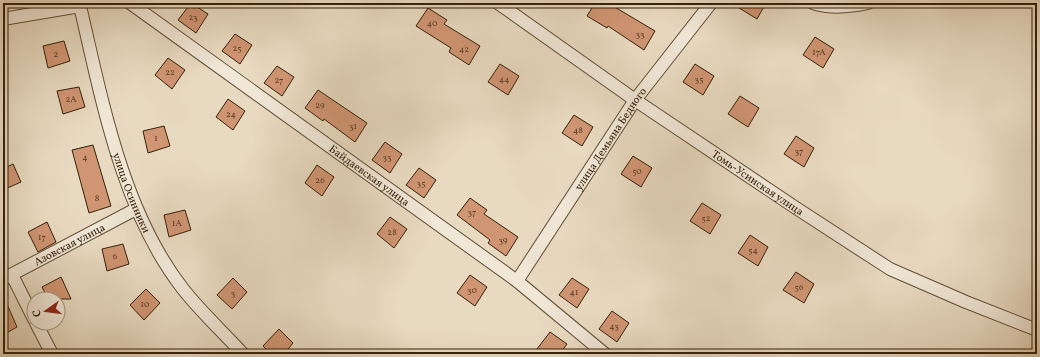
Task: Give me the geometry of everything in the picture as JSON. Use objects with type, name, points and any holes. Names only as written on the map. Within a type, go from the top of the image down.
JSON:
[{"type":"street","name":"Байдаевская улица","points":[[130,3],[518,281],[605,354]]},
{"type":"street","name":"Томь-Усинская улица","points":[[498,3],[635,100],[796,208],[890,268],[966,302],[1037,330]]},
{"type":"street","name":"улица Демьяна Бедного","points":[[518,281],[635,100],[711,3]]},
{"type":"street","points":[[813,3],[825,7],[854,6],[868,3]]},
{"type":"street","points":[[3,19],[80,4]]},
{"type":"street","name":"улица Осинники","points":[[80,4],[104,109],[136,209],[159,252],[183,288],[242,354]]},
{"type":"street","name":"Азовская улица","points":[[7,277],[136,209]]},
{"type":"street","points":[[7,277],[26,307]]},
{"type":"street","points":[[40,331],[52,354]]},
{"type":"building","points":[[191,3],[208,14],[196,33],[178,20]]},
{"type":"building","points":[[595,3],[608,3],[655,31],[644,50],[608,26],[607,28],[587,16]]},
{"type":"building","points":[[731,3],[766,3],[757,19]]},
{"type":"building","points":[[428,8],[447,20],[444,24],[480,46],[469,65],[449,52],[451,48],[416,26]]},
{"type":"building","points":[[235,34],[252,45],[240,64],[222,51]]},
{"type":"building","points":[[815,37],[834,49],[823,68],[803,55]]},
{"type":"building","points":[[64,41],[70,61],[48,68],[43,46]]},
{"type":"building","points":[[168,58],[185,70],[172,89],[155,75]]},
{"type":"building","points":[[500,64],[519,76],[508,95],[488,82]]},
{"type":"building","points":[[695,64],[714,76],[703,95],[683,82]]},
{"type":"building","points":[[277,66],[294,77],[282,96],[264,83]]},
{"type":"building","points":[[79,87],[85,107],[63,114],[57,91]]},
{"type":"building","points":[[318,90],[367,123],[355,142],[324,119],[323,121],[305,108]]},
{"type":"building","points":[[740,96],[759,108],[748,127],[728,114]]},
{"type":"building","points":[[228,99],[245,111],[233,130],[216,117]]},
{"type":"building","points":[[574,115],[593,127],[582,146],[562,133]]},
{"type":"building","points":[[164,126],[170,146],[148,153],[143,131]]},
{"type":"building","points":[[796,136],[814,148],[804,167],[784,154]]},
{"type":"building","points":[[385,142],[402,154],[390,173],[372,160]]},
{"type":"building","points":[[93,145],[111,206],[89,213],[72,150]]},
{"type":"building","points":[[633,156],[652,168],[641,187],[621,174]]},
{"type":"building","points":[[13,164],[21,182],[3,190],[3,169]]},
{"type":"building","points":[[317,165],[334,177],[322,196],[305,183]]},
{"type":"building","points":[[419,168],[436,180],[424,198],[406,185]]},
{"type":"building","points":[[470,198],[487,210],[484,214],[518,237],[506,256],[488,243],[490,240],[457,215]]},
{"type":"building","points":[[702,203],[721,215],[710,234],[690,221]]},
{"type":"building","points":[[185,210],[191,230],[169,237],[164,215]]},
{"type":"building","points":[[390,217],[407,229],[394,248],[377,234]]},
{"type":"building","points":[[47,222],[56,242],[38,252],[28,232]]},
{"type":"building","points":[[750,235],[768,247],[758,266],[738,253]]},
{"type":"building","points":[[123,244],[129,264],[107,271],[102,249]]},
{"type":"building","points":[[796,272],[814,284],[804,303],[783,290]]},
{"type":"building","points":[[470,275],[487,287],[475,306],[457,293]]},
{"type":"building","points":[[61,277],[71,299],[66,299],[66,291],[44,291],[42,287]]},
{"type":"building","points":[[233,278],[247,292],[232,309],[217,295]]},
{"type":"building","points":[[572,278],[589,289],[577,308],[559,295]]},
{"type":"building","points":[[146,289],[160,303],[144,320],[130,305]]},
{"type":"building","points":[[3,295],[17,327],[3,335]]},
{"type":"building","points":[[612,311],[629,323],[617,342],[599,329]]},
{"type":"building","points":[[279,329],[293,343],[284,354],[271,354],[263,346]]},
{"type":"building","points":[[550,332],[567,344],[560,354],[543,354],[537,349]]}]
